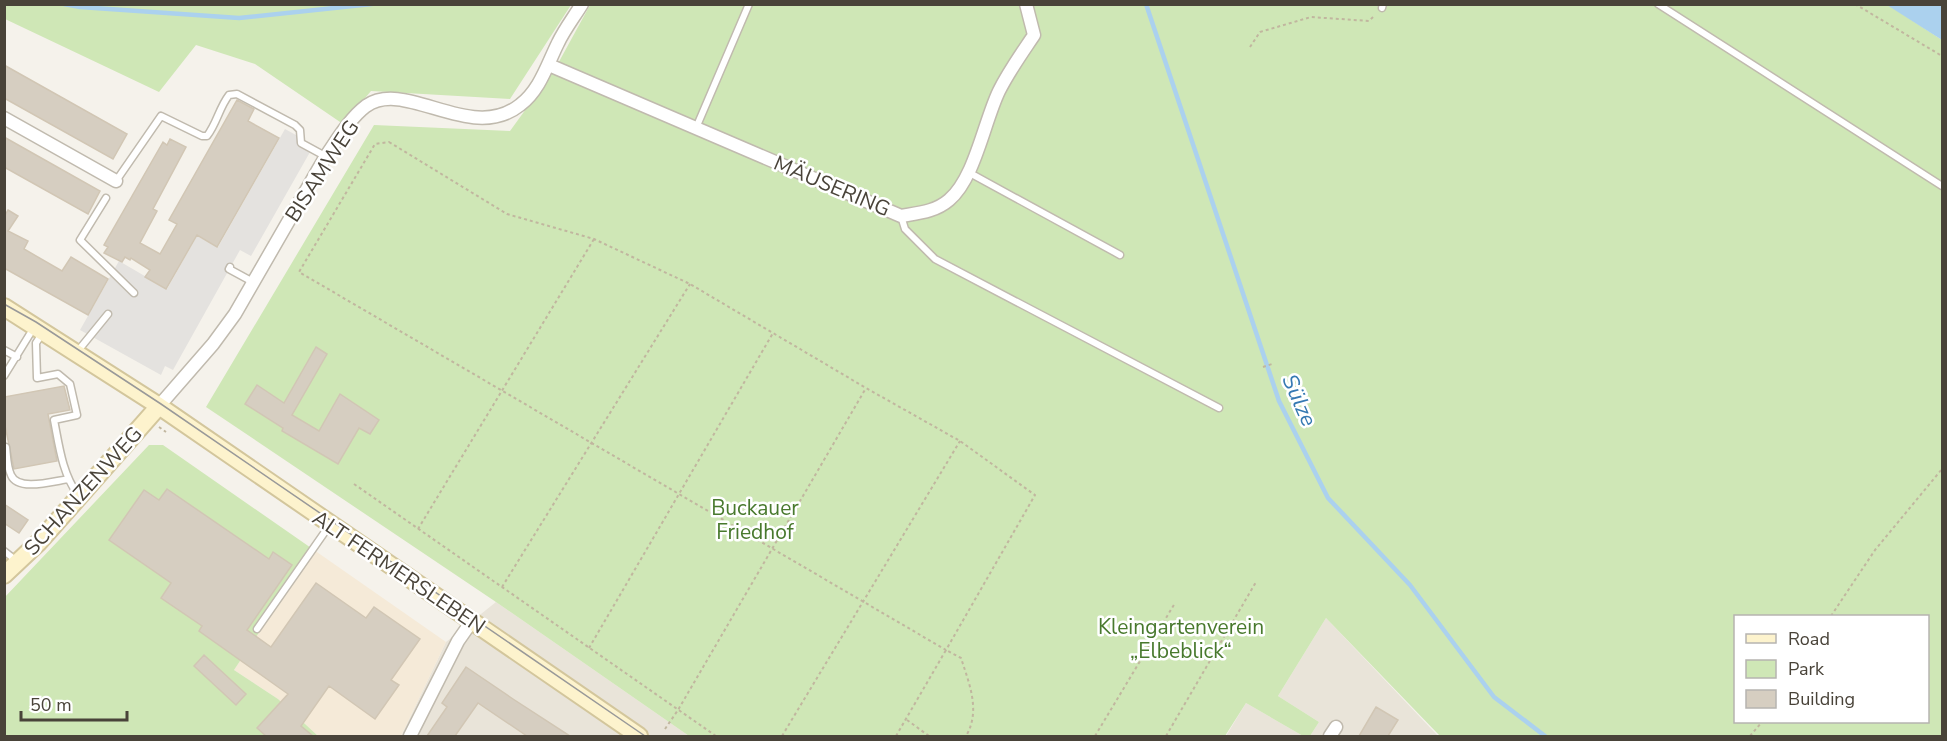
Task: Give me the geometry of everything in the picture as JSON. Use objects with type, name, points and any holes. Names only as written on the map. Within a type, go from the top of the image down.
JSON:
[{"type":"main road","name":"ALT FERMERSLEBEN","points":[[4,308],[77,352],[159,406],[639,736]]},
{"type":"main road","name":"SCHANZENWEG","points":[[4,575],[19,563],[159,406]]},
{"type":"street","name":"BISAMWEG","points":[[159,406],[224,330],[326,156],[359,113],[367,106],[389,99],[406,101],[472,118],[508,113],[521,105],[533,93],[549,65],[558,42],[582,4]]},
{"type":"street","name":"MÄUSERING","points":[[549,65],[901,216],[940,207],[959,190],[999,91],[1034,35],[1026,4]]},
{"type":"street","points":[[4,118],[116,181]]},
{"type":"street","points":[[410,736],[458,641],[472,621]]},
{"type":"lane","points":[[696,128],[749,4]]},
{"type":"lane","points":[[1658,4],[1942,186]]},
{"type":"lane","points":[[116,181],[161,117],[202,136],[207,136],[215,126],[222,104],[228,95],[237,94],[295,124],[300,130],[301,143],[326,156]]},
{"type":"lane","points":[[968,172],[1120,255]]},
{"type":"lane","points":[[106,198],[80,240],[135,293]]},
{"type":"lane","points":[[901,216],[905,229],[935,259],[1219,408]]},
{"type":"lane","points":[[230,267],[253,282]]},
{"type":"lane","points":[[77,352],[108,314]]},
{"type":"lane","points":[[4,376],[39,328]]},
{"type":"lane","points":[[39,328],[36,343],[37,378],[58,374],[70,384],[77,415],[54,420],[69,479],[80,496]]},
{"type":"lane","points":[[4,351],[17,357]]},
{"type":"lane","points":[[6,447],[11,476],[17,483],[25,485],[69,479]]},
{"type":"lane","points":[[258,629],[330,525]]},
{"type":"lane","points":[[4,551],[19,563]]},
{"type":"path","points":[[1855,4],[1942,56]]},
{"type":"path","points":[[1250,47],[1260,32],[1311,17],[1369,21],[1382,6]]},
{"type":"path","points":[[896,736],[906,720],[946,650],[1035,495],[960,441],[690,284],[594,239],[507,214],[389,142],[375,144],[299,272],[503,390],[946,650],[961,658],[972,692],[974,713],[966,736]]},
{"type":"path","points":[[418,529],[594,239]]},
{"type":"path","points":[[502,587],[690,284]]},
{"type":"path","points":[[589,648],[773,333]]},
{"type":"path","points":[[1263,367],[1272,364]]},
{"type":"path","points":[[665,729],[866,388]]},
{"type":"path","points":[[783,736],[960,441]]},
{"type":"path","points":[[1832,615],[1875,550],[1942,469]]},
{"type":"path","points":[[354,484],[716,736]]},
{"type":"path","points":[[1166,736],[1256,582]]},
{"type":"path","points":[[1095,736],[1175,603]]},
{"type":"path","points":[[906,720],[928,736]]},
{"type":"path","points":[[1750,736],[1761,723]]},
{"type":"shaded area","points":[[285,129],[314,145],[251,256],[240,250],[173,370],[165,366],[161,375],[80,330],[119,261],[167,289],[197,236],[218,247]]},
{"type":"shaded area","points":[[314,550],[446,642],[401,736],[318,736],[278,699],[234,670]]},
{"type":"shaded area","points":[[496,602],[689,736],[401,736],[446,642]]},
{"type":"shaded area","points":[[1326,618],[1438,736],[1310,736],[1319,722],[1278,696]]},
{"type":"shaded area","points":[[1246,703],[1303,736],[1226,736]]},
{"type":"green space","points":[[5,4],[571,5],[510,99],[371,91],[343,124],[255,64],[196,45],[159,92],[5,19]]},
{"type":"green space","points":[[1887,4],[1942,40],[1942,736],[1440,736],[1326,618],[1278,696],[1319,722],[1310,736],[1303,736],[1246,703],[1225,736],[689,736],[496,602],[206,407],[374,125],[510,131],[555,69],[590,5]]},
{"type":"green space","points":[[149,445],[163,445],[314,550],[234,670],[278,699],[318,736],[5,736],[4,598]]},
{"type":"water","points":[[1887,5],[1942,5],[1942,40]]},
{"type":"building","points":[[4,65],[127,134],[113,159],[4,98]]},
{"type":"building","points":[[237,100],[254,109],[248,121],[279,138],[217,247],[197,235],[166,289],[145,277],[150,270],[131,258],[130,260],[125,257],[122,262],[104,253],[108,247],[104,245],[163,142],[167,145],[170,139],[186,147],[153,209],[157,211],[140,243],[160,254],[177,224],[169,220]]},
{"type":"building","points":[[4,137],[100,191],[88,214],[4,167]]},
{"type":"building","points":[[8,210],[18,216],[8,231],[28,241],[24,249],[62,271],[71,257],[108,279],[88,315],[4,268],[4,217]]},
{"type":"building","points":[[316,347],[327,354],[292,415],[319,431],[340,394],[379,420],[370,434],[359,428],[338,464],[282,431],[283,428],[245,404],[257,385],[284,403]]},
{"type":"building","points":[[64,386],[70,410],[48,414],[57,461],[14,469],[4,421],[4,397]]},
{"type":"building","points":[[167,489],[269,559],[273,552],[292,565],[247,630],[271,647],[316,583],[366,618],[374,607],[420,639],[391,680],[399,685],[375,719],[329,686],[301,726],[313,736],[266,736],[257,728],[288,694],[199,631],[202,626],[161,598],[171,583],[109,540],[144,490],[159,500]]},
{"type":"building","points":[[4,504],[28,520],[19,533],[4,523]]},
{"type":"building","points":[[204,655],[246,694],[236,705],[194,666]]},
{"type":"building","points":[[466,667],[570,736],[527,736],[478,703],[455,736],[427,736],[447,707],[442,703]]},
{"type":"building","points":[[1376,707],[1398,720],[1388,736],[1359,736]]},
{"type":"waterway","points":[[64,4],[239,18],[372,4]]},
{"type":"waterway","name":"Sülze","points":[[1146,4],[1279,401],[1328,498],[1410,585],[1494,697],[1545,736]]},
{"type":"tram line","points":[[4,304],[36,322],[161,404],[645,736]]},
{"type":"park label","name":"Buckauer Friedhof","points":[[755,520]]},
{"type":"park label","name":"Kleingartenverein „Elbeblick“","points":[[1181,639]]}]
